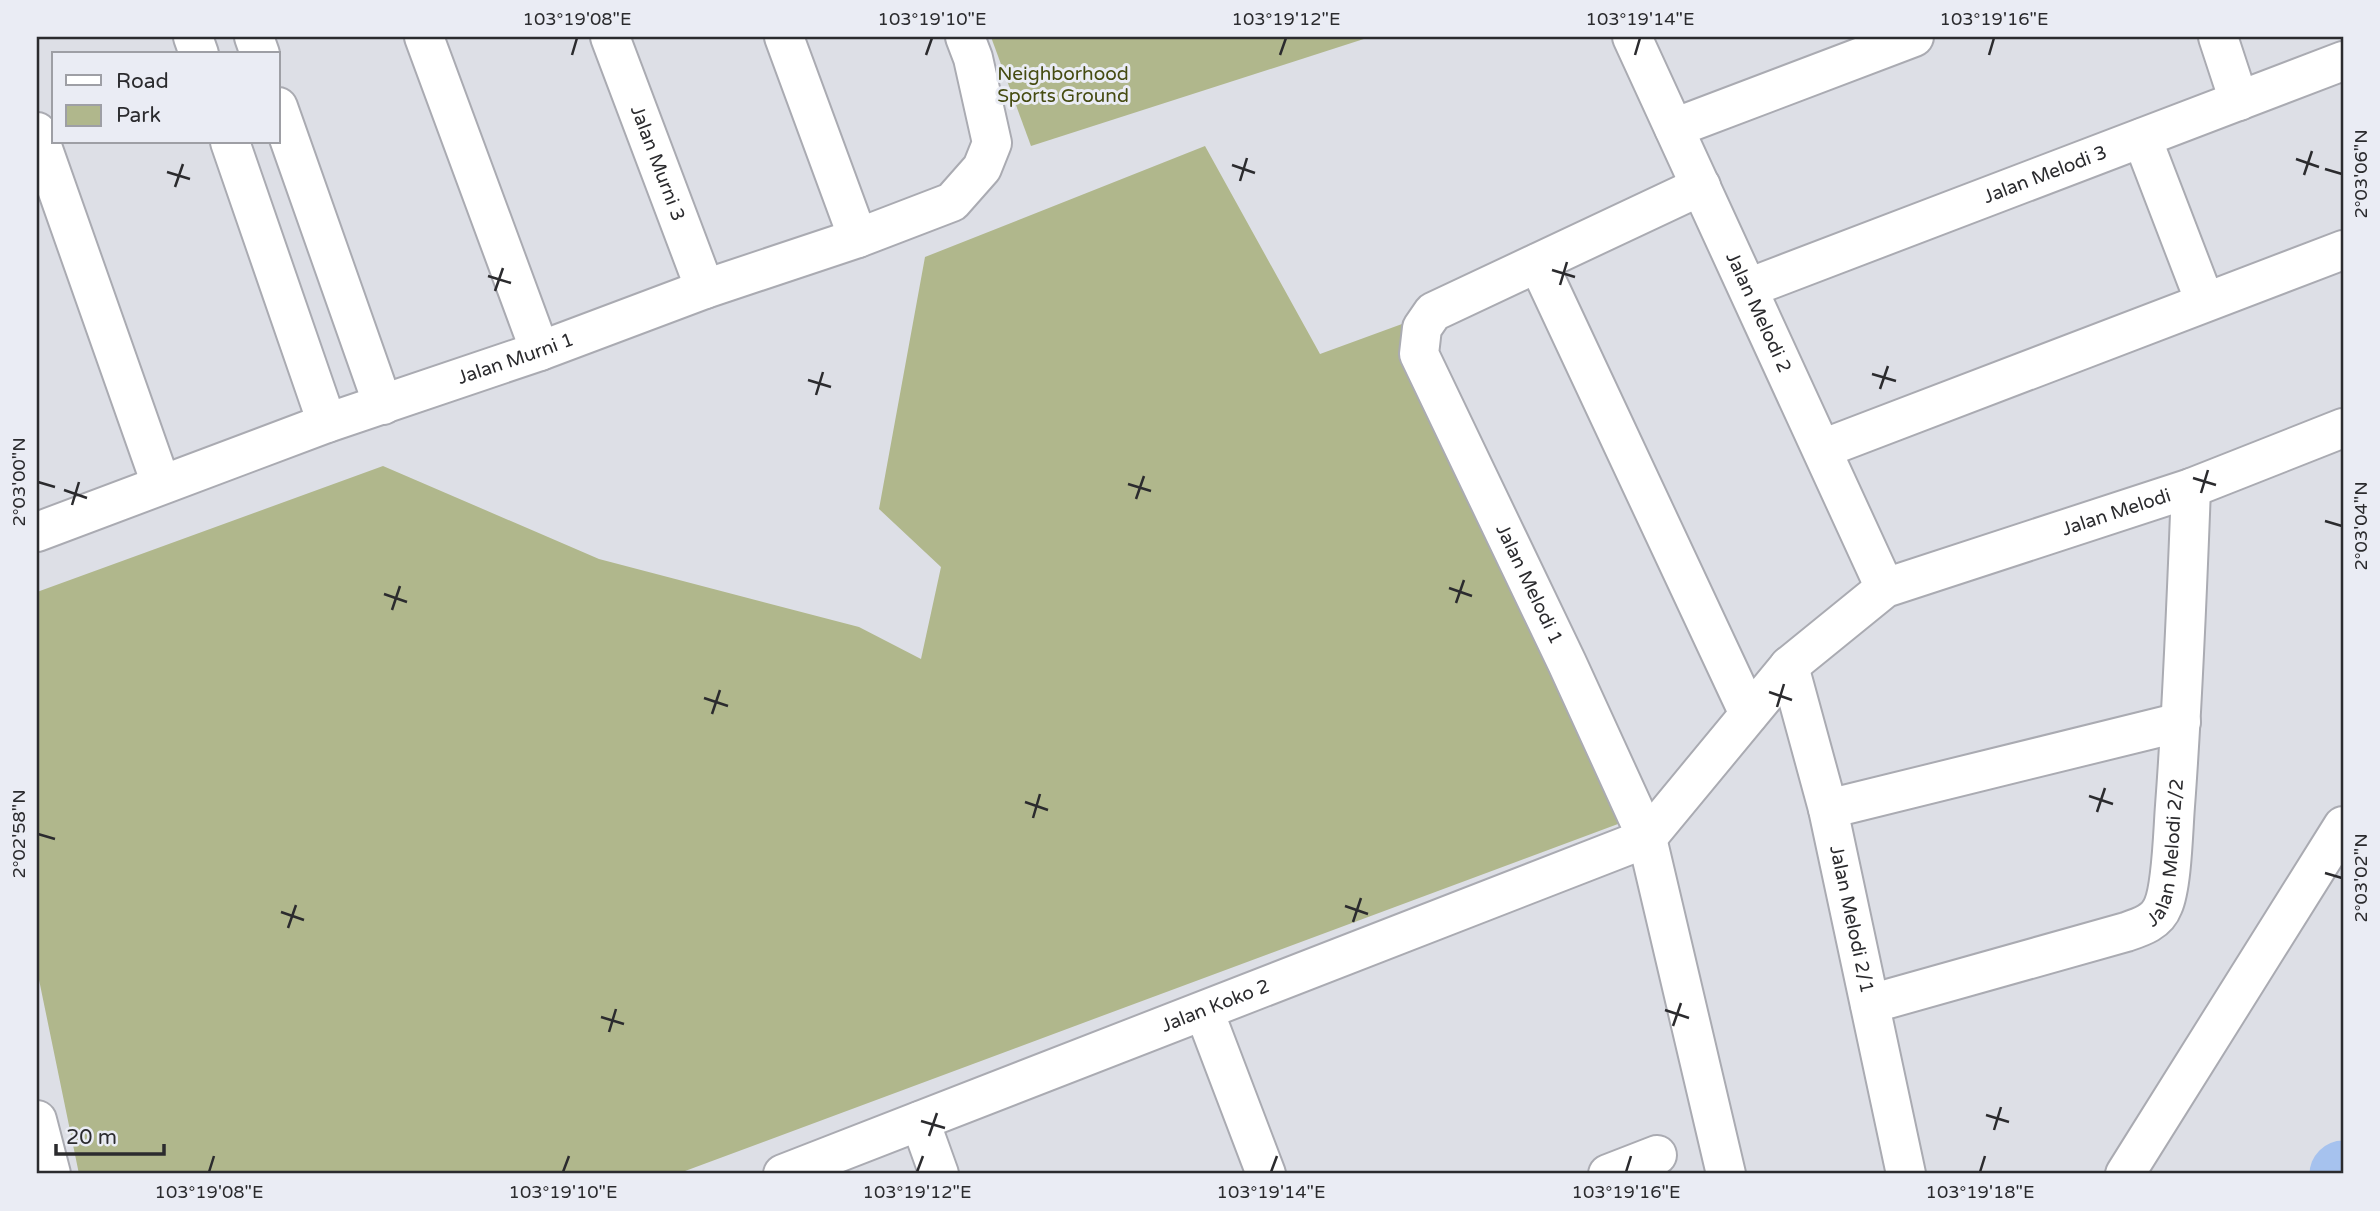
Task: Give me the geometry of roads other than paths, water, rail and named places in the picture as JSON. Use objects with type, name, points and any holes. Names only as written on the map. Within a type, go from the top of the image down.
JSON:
[{"type":"street","points":[[424,37],[540,351]]},
{"type":"street","name":"Jalan Murni 3","points":[[610,37],[705,289]]},
{"type":"street","points":[[784,37],[858,238]]},
{"type":"street","name":"Jalan Murni 1","points":[[37,532],[327,424],[540,351],[705,289],[858,238],[952,202],[982,168],[992,143],[973,58],[965,37]]},
{"type":"street","name":"Jalan Melodi 2","points":[[1632,37],[1885,588]]},
{"type":"street","points":[[1674,128],[1914,37]]},
{"type":"street","points":[[2218,37],[2239,101]]},
{"type":"street","name":"Jalan Melodi 3","points":[[1748,288],[2343,61]]},
{"type":"street","points":[[280,113],[383,405]]},
{"type":"street","points":[[37,132],[161,484]]},
{"type":"street","points":[[2142,138],[2206,302]]},
{"type":"street","points":[[231,144],[327,424]]},
{"type":"street","points":[[1701,186],[1538,263],[1749,714]]},
{"type":"street","points":[[1822,449],[2343,250]]},
{"type":"street","name":"Jalan Melodi 1","points":[[1538,263],[1433,312],[1422,328],[1419,354],[1567,663],[1647,838],[1726,1174]]},
{"type":"street","name":"Jalan Melodi","points":[[1885,588],[2191,488],[2343,428]]},
{"type":"street","name":"Jalan Melodi 2/2","points":[[1870,1004],[2126,932],[2145,925],[2159,915],[2165,903],[2170,864],[2181,722],[2191,488]]},
{"type":"street","points":[[1647,838],[1789,667],[1885,588]]},
{"type":"street","name":"Jalan Melodi 2/1","points":[[1789,667],[1828,809],[1906,1174]]},
{"type":"street","points":[[1828,809],[2181,722]]},
{"type":"street","points":[[2126,1174],[2343,826]]},
{"type":"street","name":"Jalan Koko 2","points":[[783,1174],[1647,838]]},
{"type":"street","points":[[1204,1011],[1266,1174]]},
{"type":"street","points":[[37,1119],[51,1174]]},
{"type":"street","points":[[920,1121],[939,1174]]},
{"type":"street","points":[[1608,1174],[1657,1155]]},
{"type":"park label","name":"Neighborhood Sports Ground","points":[[1063,85]]}]
